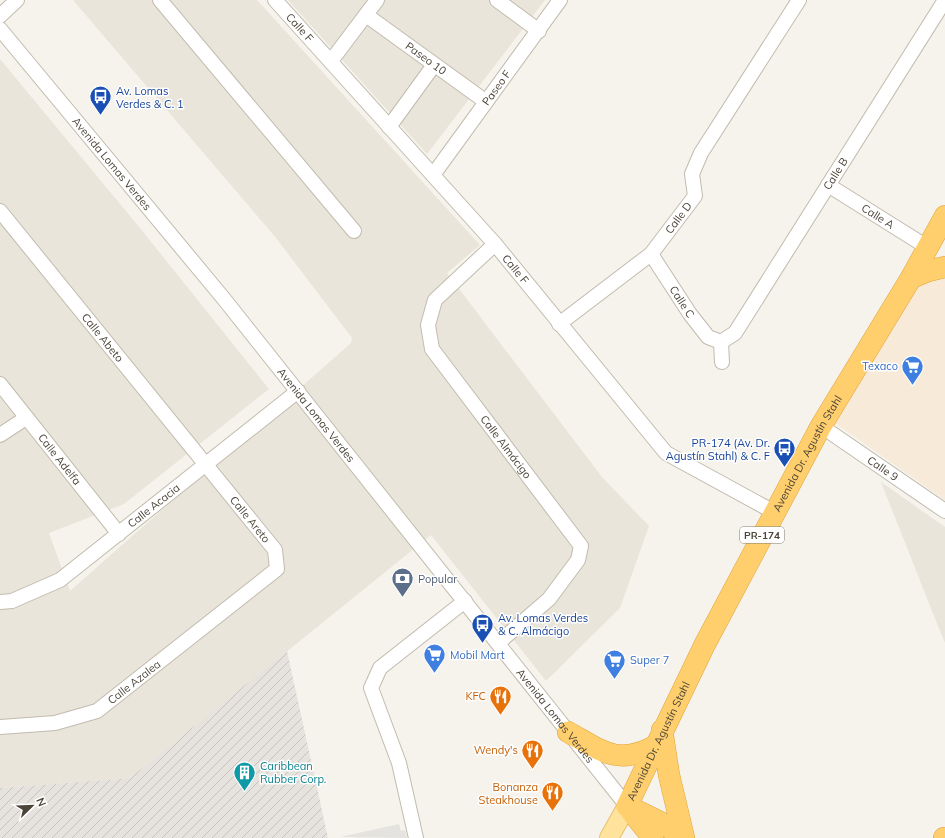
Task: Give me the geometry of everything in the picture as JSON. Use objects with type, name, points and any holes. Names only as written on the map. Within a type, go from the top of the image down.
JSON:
[{"type":"highway","name":"Avenida Dr. Agustín Stahl","points":[[626,806],[705,644],[821,426],[911,278],[938,237]]},
{"type":"highway","points":[[911,278],[928,271],[945,267]]},
{"type":"highway","points":[[568,732],[597,749],[614,756],[639,754],[658,738],[669,775],[684,838]]},
{"type":"highway","points":[[626,806],[668,826],[680,838]]},
{"type":"highway","name":"Avenida Lomas Verdes","points":[[626,806],[641,838]]},
{"type":"highway","name":"Avenida Lomas Verdes","points":[[626,806],[653,838]]},
{"type":"main road","name":"PR-174","points":[[609,838],[626,806]]},
{"type":"street","points":[[0,16],[17,0]]},
{"type":"street","points":[[160,0],[354,231]]},
{"type":"street","name":"Calle F","points":[[276,0],[496,244],[559,324],[666,454],[774,512]]},
{"type":"street","points":[[330,61],[377,0]]},
{"type":"street","points":[[497,0],[539,31]]},
{"type":"street","name":"Paseo F","points":[[433,175],[485,102],[539,31],[560,0]]},
{"type":"street","name":"Calle D","points":[[559,324],[651,254],[696,196],[692,174],[702,153],[799,0]]},
{"type":"street","name":"Calle B","points":[[721,342],[735,333],[945,0]]},
{"type":"street","name":"Paseo 10","points":[[366,15],[485,102]]},
{"type":"street","name":"Avenida Lomas Verdes","points":[[0,30],[224,299],[465,601],[626,806]]},
{"type":"street","points":[[389,127],[434,65]]},
{"type":"street","name":"Calle A","points":[[828,185],[938,237]]},
{"type":"street","name":"Calle Abeto","points":[[0,211],[207,464]]},
{"type":"street","name":"Calle Almácigo","points":[[496,244],[435,300],[428,325],[432,349],[581,546],[578,560],[550,599],[498,643]]},
{"type":"street","name":"Calle C","points":[[651,254],[690,314],[708,337],[721,342]]},
{"type":"street","points":[[721,342],[722,362]]},
{"type":"street","name":"Calle Adelfa","points":[[0,384],[119,534]]},
{"type":"street","name":"Calle Acacia","points":[[0,602],[12,601],[60,580],[298,391]]},
{"type":"street","points":[[0,435],[26,418]]},
{"type":"street","name":"Calle 9","points":[[821,426],[945,511]]},
{"type":"street","name":"Calle Areto","points":[[207,464],[275,550],[277,569],[248,592]]},
{"type":"street","name":"Calle Azalea","points":[[0,727],[55,723],[97,711],[248,592]]},
{"type":"street","points":[[416,838],[399,763],[371,688],[380,668],[465,601]]},
{"type":"shaded area","points":[[73,0],[257,0],[480,245],[447,273],[602,477],[649,526],[620,608],[546,681],[431,535],[130,778],[0,788],[0,59],[140,228],[269,389],[124,504],[49,533],[70,591],[351,343],[352,338],[276,238]]},
{"type":"shaded area","points":[[288,0],[545,0],[427,154]]},
{"type":"shaded area","points":[[945,275],[945,500],[831,420],[910,288]]},
{"type":"shaded area","points":[[881,482],[945,527],[945,643],[934,616]]},
{"type":"shaded area","points":[[287,651],[328,838],[0,838],[0,788],[130,778]]},
{"type":"shaded area","points":[[399,824],[401,831],[405,830],[407,838],[340,837]]},
{"type":"place","name":"Av. Lomas Verdes & C. 1","points":[[100,116]]},
{"type":"place","name":"Texaco","points":[[913,386]]},
{"type":"place","name":"PR-174 (Av. Dr. Agustín Stahl) & C. F","points":[[785,468]]},
{"type":"place","name":"Popular","points":[[403,598]]},
{"type":"place","name":"Av. Lomas Verdes & C. Almácigo","points":[[482,644]]},
{"type":"place","name":"Mobil Mart","points":[[435,674]]},
{"type":"place","name":"Super 7","points":[[614,680]]},
{"type":"place","name":"KFC","points":[[501,716]]},
{"type":"place","name":"Wendy's","points":[[533,770]]},
{"type":"place","name":"Caribbean Rubber Corp.","points":[[244,792]]},
{"type":"place","name":"Bonanza Steakhouse","points":[[553,812]]}]
